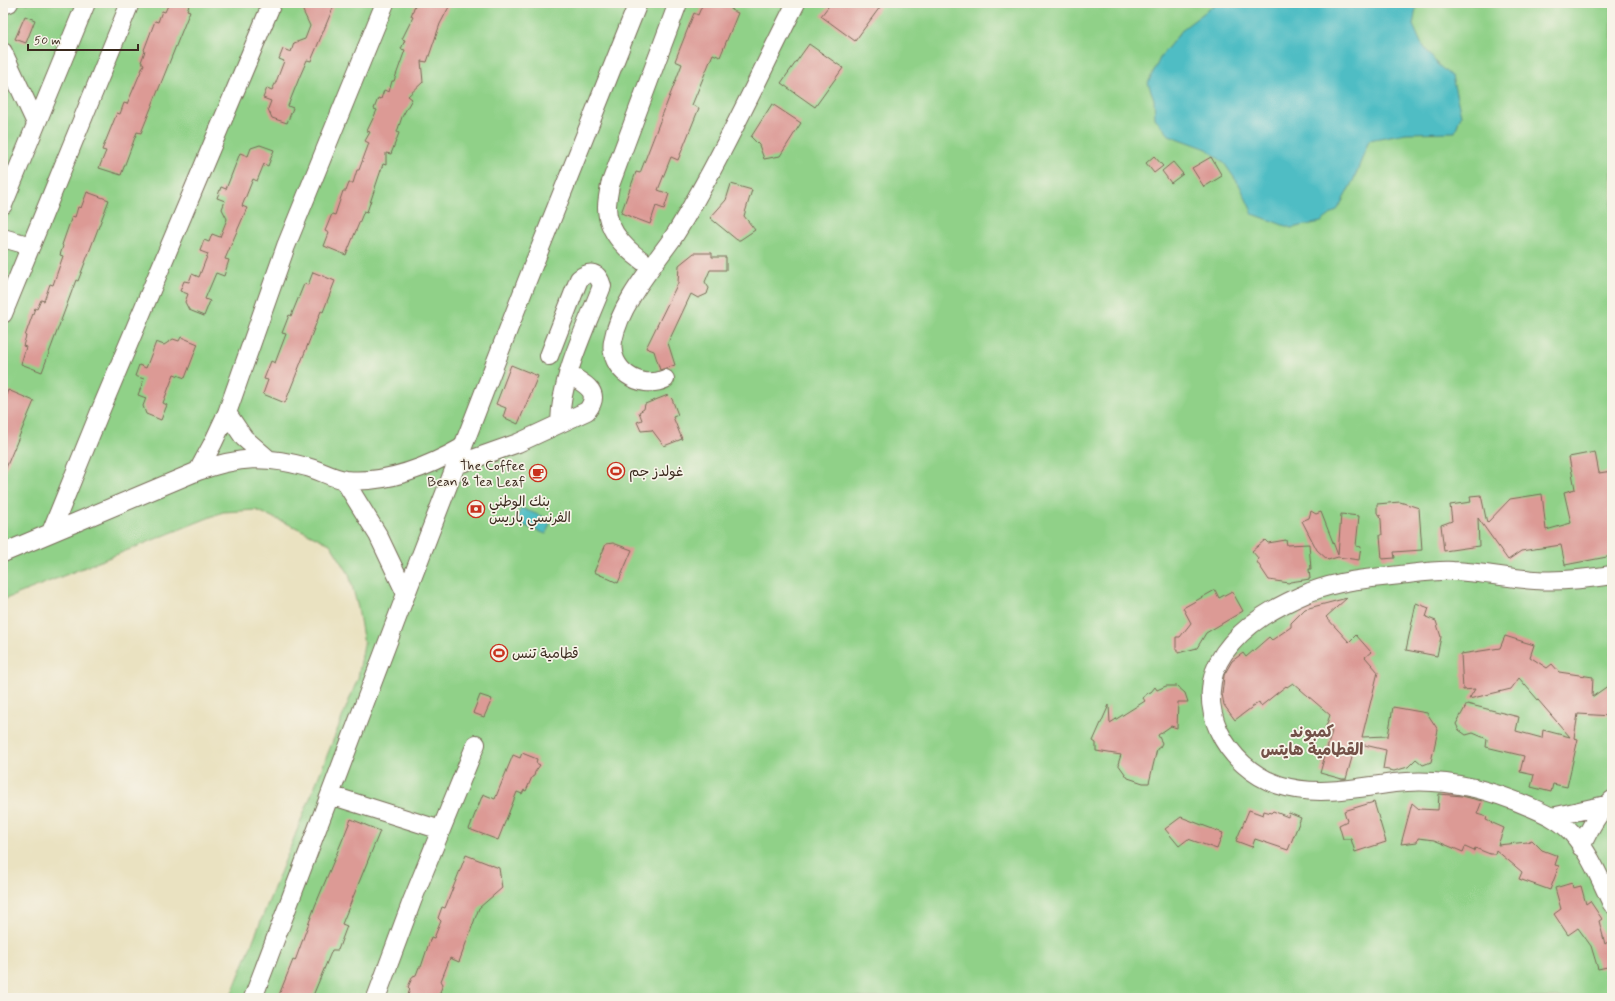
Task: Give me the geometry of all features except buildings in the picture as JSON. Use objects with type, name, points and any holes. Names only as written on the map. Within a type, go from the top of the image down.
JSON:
[{"type":"street","points":[[3,5],[9,3]]},
{"type":"street","points":[[3,206],[86,3]]},
{"type":"street","points":[[3,314],[9,279],[31,246],[130,3]]},
{"type":"street","points":[[51,532],[272,3]]},
{"type":"street","points":[[198,471],[227,413],[286,246],[385,3]]},
{"type":"street","points":[[253,998],[406,594],[638,3]]},
{"type":"street","points":[[651,267],[634,255],[619,240],[610,224],[607,207],[612,179],[678,3]]},
{"type":"street","points":[[665,379],[654,383],[638,381],[627,375],[618,366],[614,354],[613,342],[628,304],[651,267],[672,238],[716,162],[796,3]]},
{"type":"street","points":[[3,52],[36,123]]},
{"type":"street","points":[[3,238],[31,246]]},
{"type":"street","points":[[549,356],[579,279],[585,274],[593,274],[600,278],[602,286],[568,374],[562,398],[560,423]]},
{"type":"street","points":[[456,465],[518,443],[583,414],[591,407],[593,396],[586,384],[568,374]]},
{"type":"street","points":[[227,413],[244,438],[267,458]]},
{"type":"street","points":[[3,552],[198,471],[236,460],[267,458],[303,466],[344,480],[365,480],[406,473],[426,466],[463,447]]},
{"type":"street","points":[[344,480],[378,535],[406,594]]},
{"type":"street","points":[[1612,575],[1579,580],[1549,581],[1483,573],[1444,571],[1347,582],[1315,590],[1288,601],[1262,616],[1237,637],[1222,655],[1214,676],[1211,698],[1214,720],[1223,741],[1237,758],[1258,774],[1278,784],[1307,791],[1314,791],[1344,790],[1396,783],[1442,782],[1474,787],[1499,794],[1552,817],[1571,833],[1594,864],[1612,904]]},
{"type":"street","points":[[376,998],[412,901],[476,744]]},
{"type":"street","points":[[330,795],[442,830]]},
{"type":"street","points":[[1552,817],[1609,803]]},
{"type":"street","points":[[1581,847],[1595,821],[1609,803]]},
{"type":"green space","points":[[3,3],[1612,3],[1612,998],[230,998],[358,678],[364,644],[358,608],[349,574],[330,544],[256,510],[223,512],[3,600]]},
{"type":"water","points":[[1217,3],[1417,3],[1413,25],[1421,43],[1437,64],[1452,77],[1461,115],[1455,132],[1406,133],[1369,140],[1355,177],[1338,209],[1321,222],[1291,228],[1253,214],[1240,186],[1224,163],[1207,149],[1169,135],[1155,118],[1154,99],[1148,83],[1161,56],[1184,28]]},
{"type":"water","points":[[521,508],[551,520],[546,534],[515,522]]},
{"type":"place","name":"غولدز جم","points":[[616,471]]},
{"type":"place","name":"The Coffee Bean & Tea Leaf","points":[[538,473]]},
{"type":"place","name":"بنك الوطني الفرنسي باريس","points":[[476,509]]},
{"type":"place","name":"قطامية تنس","points":[[499,653]]},
{"type":"district","name":"كمبوند القطامية هايتس","points":[[1312,740]]}]
